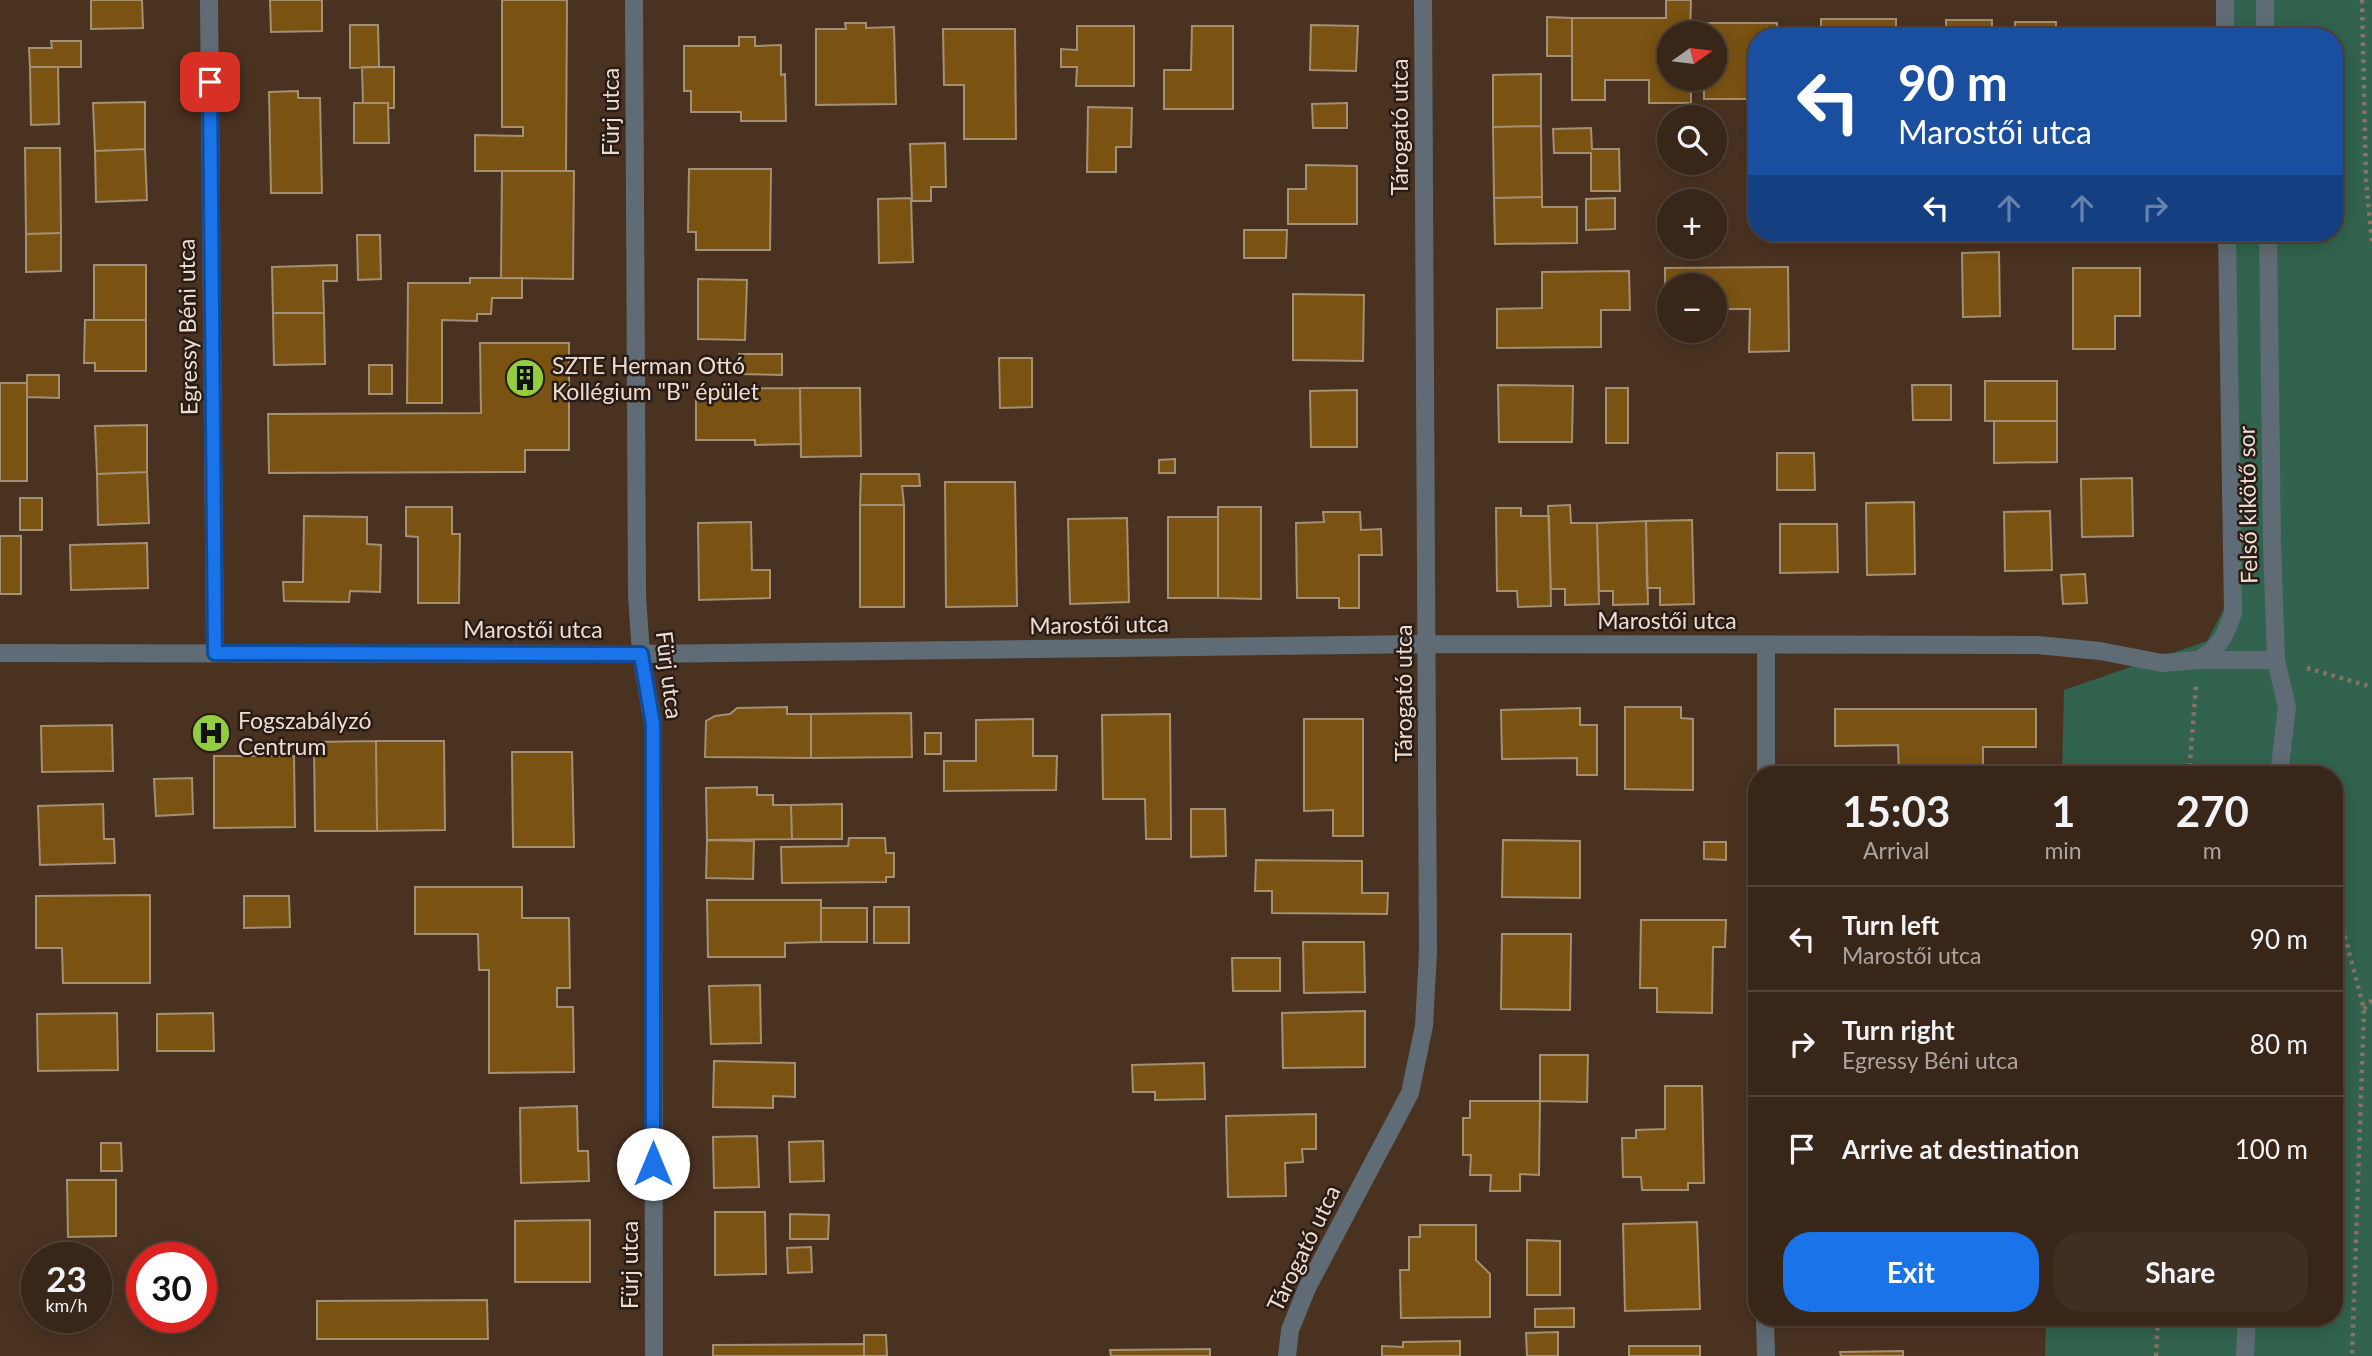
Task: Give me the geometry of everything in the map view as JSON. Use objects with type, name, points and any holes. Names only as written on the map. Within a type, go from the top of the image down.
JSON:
[{"type":"street","name":"Egressy Béni utca","points":[[209,0],[215,653]]},
{"type":"street","name":"Fürj utca","points":[[634,0],[637,581],[641,654],[653,724],[653,1356]]},
{"type":"street","name":"Tárogató utca","points":[[1287,1356],[1290,1330],[1307,1287],[1410,1093],[1424,1026],[1428,952],[1423,0]]},
{"type":"street","points":[[2225,0],[2225,28]]},
{"type":"street","points":[[2264,0],[2265,28]]},
{"type":"street","points":[[2197,660],[2214,650],[2226,635],[2234,612],[2227,242]]},
{"type":"street","name":"Felső kikötő sor","points":[[2267,242],[2276,660],[2287,707],[2280,766]]},
{"type":"street","name":"Marostői utca","points":[[0,653],[641,654],[1427,644],[2037,645],[2100,651],[2162,663],[2276,660]]},
{"type":"street","points":[[1766,645],[1766,766]]},
{"type":"street","points":[[1765,1326],[1766,1356]]},
{"type":"street","points":[[2245,1356],[2247,1326]]},
{"type":"path","points":[[2362,0],[2366,181],[2372,243]]},
{"type":"path","points":[[2190,766],[2197,660]]},
{"type":"path","points":[[2276,660],[2372,687]]},
{"type":"path","points":[[2343,929],[2364,1009],[2352,1356]]},
{"type":"path","points":[[2364,1009],[2372,1000]]},
{"type":"path","points":[[2156,1356],[2158,1326]]},
{"type":"green space","points":[[2218,0],[2372,0],[2372,1356],[2045,1356],[2046,1326],[2343,1326],[2343,766],[2062,766],[2064,690],[2207,641],[2225,607],[2220,242],[2343,242],[2343,28],[2218,28]]},
{"type":"building","points":[[91,0],[142,0],[143,28],[91,29]]},
{"type":"building","points":[[270,0],[322,0],[322,31],[271,32]]},
{"type":"building","points":[[502,0],[567,0],[566,171],[475,171],[475,135],[523,136],[523,127],[502,127]]},
{"type":"building","points":[[1666,0],[1691,0],[1690,21],[1657,21],[1657,91],[1691,91],[1691,103],[1649,103],[1649,80],[1605,80],[1605,100],[1572,100],[1572,18],[1666,18]]},
{"type":"building","points":[[1547,17],[1572,18],[1572,56],[1547,56]]},
{"type":"building","points":[[1821,19],[1896,19],[1896,28],[1821,28]]},
{"type":"building","points":[[1946,20],[1992,20],[1992,28],[1946,28]]},
{"type":"building","points":[[2015,22],[2056,22],[2056,28],[2015,28]]},
{"type":"building","points":[[845,23],[866,23],[866,28],[894,27],[896,104],[816,105],[816,29],[846,29]]},
{"type":"building","points":[[1727,23],[1777,23],[1777,28],[1748,28],[1748,99],[1704,99],[1704,91],[1727,91]]},
{"type":"building","points":[[350,25],[378,25],[379,67],[350,68]]},
{"type":"building","points":[[1311,25],[1358,26],[1356,71],[1310,70]]},
{"type":"building","points":[[1077,26],[1134,26],[1134,86],[1076,86],[1077,67],[1061,67],[1061,49],[1077,50]]},
{"type":"building","points":[[1192,26],[1233,26],[1233,109],[1164,109],[1164,70],[1191,70]]},
{"type":"building","points":[[943,29],[1015,29],[1016,139],[964,139],[964,85],[944,85]]},
{"type":"building","points":[[739,37],[755,37],[755,46],[781,45],[786,121],[741,121],[741,112],[691,112],[691,91],[684,91],[684,46],[739,46]]},
{"type":"building","points":[[51,41],[81,41],[81,67],[30,67],[29,48],[52,48]]},
{"type":"building","points":[[30,67],[58,67],[59,124],[31,125]]},
{"type":"building","points":[[362,67],[394,67],[394,108],[388,108],[388,103],[363,103]]},
{"type":"building","points":[[1541,74],[1541,126],[1493,127],[1493,75]]},
{"type":"building","points":[[298,91],[298,98],[320,98],[322,193],[271,193],[269,92]]},
{"type":"building","points":[[145,102],[145,149],[95,151],[93,103]]},
{"type":"building","points":[[354,103],[388,103],[389,143],[354,143]]},
{"type":"building","points":[[1347,103],[1347,128],[1313,128],[1312,104]]},
{"type":"building","points":[[1088,107],[1132,108],[1131,147],[1116,147],[1116,172],[1087,172]]},
{"type":"building","points":[[1541,126],[1542,197],[1494,198],[1493,127]]},
{"type":"building","points":[[1591,128],[1592,149],[1619,149],[1620,191],[1591,191],[1591,153],[1554,153],[1553,129]]},
{"type":"building","points":[[945,143],[946,187],[931,187],[931,201],[912,201],[910,144]]},
{"type":"building","points":[[25,148],[60,148],[61,233],[26,234]]},
{"type":"building","points":[[145,149],[147,200],[96,202],[95,151]]},
{"type":"building","points":[[1306,165],[1357,166],[1357,224],[1288,224],[1288,189],[1306,189]]},
{"type":"building","points":[[689,169],[771,169],[770,250],[696,250],[696,232],[688,232]]},
{"type":"building","points":[[502,171],[574,171],[573,279],[501,278]]},
{"type":"building","points":[[1542,197],[1542,207],[1577,207],[1577,243],[1495,244],[1494,198]]},
{"type":"building","points":[[911,198],[913,262],[879,263],[878,199]]},
{"type":"building","points":[[1615,198],[1615,229],[1586,230],[1586,199]]},
{"type":"building","points":[[1244,230],[1287,230],[1286,258],[1244,258]]},
{"type":"building","points":[[61,233],[61,271],[26,272],[26,234]]},
{"type":"building","points":[[357,235],[380,235],[381,279],[358,280]]},
{"type":"building","points":[[1999,252],[2000,316],[1963,317],[1962,253]]},
{"type":"building","points":[[94,265],[146,265],[146,320],[94,320]]},
{"type":"building","points":[[337,265],[337,281],[323,281],[324,313],[273,313],[272,267]]},
{"type":"building","points":[[1788,267],[1789,351],[1749,352],[1750,309],[1727,309],[1727,273],[1665,273],[1665,268]]},
{"type":"building","points":[[2073,268],[2140,268],[2140,316],[2115,316],[2115,349],[2073,349]]},
{"type":"building","points":[[1629,271],[1630,310],[1601,310],[1601,347],[1497,348],[1497,309],[1542,308],[1542,272]]},
{"type":"building","points":[[470,278],[522,278],[522,298],[492,298],[491,314],[477,314],[477,321],[442,320],[442,403],[407,403],[408,283],[470,283]]},
{"type":"building","points":[[698,279],[747,280],[745,340],[698,339]]},
{"type":"building","points":[[1293,294],[1364,295],[1363,361],[1293,360]]},
{"type":"building","points":[[273,313],[324,313],[325,364],[274,365]]},
{"type":"building","points":[[85,320],[146,320],[146,371],[95,371],[95,363],[84,363]]},
{"type":"building","name":"SZTE Herman Ottó Kollégium \"B\" épület","points":[[480,343],[569,343],[569,450],[525,450],[525,472],[269,473],[268,414],[481,413]]},
{"type":"building","points":[[739,354],[782,354],[782,375],[739,374]]},
{"type":"building","points":[[999,358],[1032,358],[1032,407],[1000,408]]},
{"type":"building","points":[[369,365],[392,365],[392,394],[369,394]]},
{"type":"building","points":[[27,375],[59,375],[59,398],[27,397]]},
{"type":"building","points":[[1985,381],[2057,381],[2057,421],[1985,421]]},
{"type":"building","points":[[0,383],[27,383],[27,481],[0,481]]},
{"type":"building","points":[[1498,385],[1573,386],[1572,442],[1499,442]]},
{"type":"building","points":[[1912,385],[1951,385],[1951,420],[1913,420]]},
{"type":"building","points":[[800,388],[801,444],[755,445],[755,440],[696,440],[696,389]]},
{"type":"building","points":[[800,388],[860,388],[861,456],[801,457]]},
{"type":"building","points":[[1606,388],[1628,388],[1628,443],[1606,443]]},
{"type":"building","points":[[1357,390],[1357,447],[1311,447],[1310,391]]},
{"type":"building","points":[[1994,421],[2057,421],[2057,462],[1994,463]]},
{"type":"building","points":[[147,425],[147,472],[97,474],[95,426]]},
{"type":"building","points":[[1777,453],[1814,453],[1815,490],[1777,490]]},
{"type":"building","points":[[1175,459],[1175,473],[1159,473],[1159,460]]},
{"type":"building","points":[[147,472],[149,523],[98,525],[97,474]]},
{"type":"building","points":[[861,474],[919,474],[920,486],[902,486],[904,505],[860,505]]},
{"type":"building","points":[[2132,478],[2133,536],[2082,537],[2081,479]]},
{"type":"building","points":[[945,482],[1015,482],[1017,606],[946,607]]},
{"type":"building","points":[[20,498],[42,498],[42,530],[20,530]]},
{"type":"building","points":[[1914,502],[1915,574],[1867,575],[1866,503]]},
{"type":"building","points":[[860,505],[904,505],[904,607],[860,607]]},
{"type":"building","points":[[1570,505],[1571,523],[1597,523],[1599,604],[1565,605],[1565,589],[1551,589],[1548,506]]},
{"type":"building","points":[[406,507],[452,507],[452,534],[460,534],[459,603],[418,603],[418,537],[406,536]]},
{"type":"building","points":[[1218,507],[1261,507],[1261,599],[1218,598]]},
{"type":"building","points":[[1496,508],[1521,508],[1521,516],[1549,516],[1551,606],[1518,607],[1517,591],[1497,591]]},
{"type":"building","points":[[2050,511],[2052,570],[2005,571],[2004,512]]},
{"type":"building","points":[[1323,512],[1360,512],[1361,530],[1381,529],[1382,555],[1359,555],[1359,608],[1339,608],[1339,598],[1297,598],[1296,523],[1324,522]]},
{"type":"building","points":[[304,516],[367,517],[367,544],[381,545],[380,592],[350,591],[349,602],[284,601],[283,582],[303,582]]},
{"type":"building","points":[[1168,517],[1218,517],[1218,598],[1168,598]]},
{"type":"building","points":[[1127,518],[1129,602],[1070,604],[1068,519]]},
{"type":"building","points":[[1692,520],[1694,604],[1660,605],[1660,588],[1647,588],[1646,521]]},
{"type":"building","points":[[1646,521],[1648,604],[1613,605],[1613,591],[1599,591],[1597,523]]},
{"type":"building","points":[[751,522],[752,570],[770,570],[770,598],[699,600],[698,523]]},
{"type":"building","points":[[1780,524],[1837,524],[1838,572],[1780,573]]},
{"type":"building","points":[[0,536],[21,536],[21,594],[0,594]]},
{"type":"building","points":[[147,543],[148,588],[71,590],[70,545]]},
{"type":"building","points":[[2085,574],[2087,603],[2063,604],[2061,575]]},
{"type":"building","points":[[787,707],[787,714],[811,714],[811,758],[705,757],[706,721],[715,716],[730,714],[737,708]]},
{"type":"building","points":[[1625,707],[1681,707],[1681,718],[1693,719],[1693,790],[1625,789]]},
{"type":"building","points":[[1580,708],[1580,725],[1597,725],[1597,775],[1577,775],[1577,758],[1502,759],[1501,710]]},
{"type":"building","points":[[1835,709],[2036,709],[2036,747],[1983,747],[1983,766],[1899,766],[1898,745],[1835,746]]},
{"type":"building","points":[[911,713],[912,757],[811,758],[811,714]]},
{"type":"building","points":[[1170,714],[1171,839],[1146,839],[1145,799],[1103,799],[1102,715]]},
{"type":"building","points":[[1033,719],[1033,756],[1057,756],[1056,790],[944,791],[944,761],[976,761],[976,720]]},
{"type":"building","points":[[1304,719],[1363,719],[1363,836],[1333,836],[1333,810],[1304,811]]},
{"type":"building","points":[[112,725],[113,771],[42,772],[41,726]]},
{"type":"building","points":[[925,733],[941,733],[941,754],[925,754]]},
{"type":"building","points":[[376,741],[377,831],[315,831],[314,742]]},
{"type":"building","points":[[376,741],[444,741],[445,830],[377,831]]},
{"type":"building","points":[[512,752],[572,752],[574,847],[513,847]]},
{"type":"building","points":[[214,756],[294,756],[295,827],[214,828]]},
{"type":"building","points":[[192,778],[193,814],[156,816],[154,779]]},
{"type":"building","points":[[757,787],[757,795],[773,795],[773,805],[791,805],[792,839],[707,840],[706,788]]},
{"type":"building","points":[[103,804],[104,839],[114,839],[115,863],[40,865],[38,806]]},
{"type":"building","points":[[842,804],[842,839],[792,839],[791,805]]},
{"type":"building","points":[[1191,809],[1225,809],[1226,856],[1191,857]]},
{"type":"building","points":[[849,838],[885,838],[886,853],[894,853],[894,877],[886,877],[886,882],[782,883],[781,847],[848,846]]},
{"type":"building","points":[[707,840],[754,841],[753,879],[706,878]]},
{"type":"building","points":[[1503,840],[1580,841],[1580,898],[1502,897]]},
{"type":"building","points":[[1704,842],[1726,842],[1726,860],[1704,859]]},
{"type":"building","points":[[1256,860],[1362,861],[1362,893],[1388,893],[1387,914],[1272,913],[1272,891],[1255,891]]},
{"type":"building","points":[[415,887],[522,887],[522,918],[569,918],[570,988],[557,988],[557,1007],[573,1007],[574,1072],[489,1073],[489,970],[479,970],[478,934],[415,934]]},
{"type":"building","points":[[150,895],[150,983],[63,983],[62,948],[36,948],[36,896]]},
{"type":"building","points":[[244,896],[289,896],[290,927],[244,928]]},
{"type":"building","points":[[707,900],[821,900],[821,942],[785,943],[785,957],[708,957]]},
{"type":"building","points":[[874,907],[909,907],[909,943],[874,943]]},
{"type":"building","points":[[821,908],[867,908],[867,942],[821,942]]},
{"type":"building","points":[[1641,920],[1726,920],[1725,947],[1713,947],[1712,1013],[1657,1012],[1657,988],[1640,988]]},
{"type":"building","points":[[1502,934],[1571,934],[1570,1010],[1501,1009]]},
{"type":"building","points":[[1303,942],[1364,942],[1365,992],[1304,993]]},
{"type":"building","points":[[1232,958],[1280,958],[1280,991],[1233,991]]},
{"type":"building","points":[[760,985],[761,1043],[711,1044],[709,986]]},
{"type":"building","points":[[1365,1011],[1365,1067],[1283,1068],[1282,1013]]},
{"type":"building","points":[[117,1013],[118,1070],[38,1071],[37,1014]]},
{"type":"building","points":[[213,1013],[214,1051],[157,1051],[157,1014]]},
{"type":"building","points":[[1540,1055],[1588,1055],[1587,1102],[1540,1101]]},
{"type":"building","points":[[714,1061],[795,1063],[795,1097],[773,1096],[773,1108],[713,1107]]},
{"type":"building","points":[[1204,1063],[1205,1099],[1155,1100],[1155,1092],[1133,1092],[1132,1065]]},
{"type":"building","points":[[1665,1086],[1702,1086],[1704,1183],[1688,1183],[1688,1190],[1642,1190],[1641,1177],[1623,1177],[1622,1138],[1636,1138],[1636,1130],[1665,1129]]},
{"type":"building","points":[[1470,1101],[1540,1101],[1539,1175],[1520,1174],[1520,1191],[1490,1191],[1491,1175],[1470,1175],[1471,1155],[1463,1155],[1463,1118],[1470,1118]]},
{"type":"building","points":[[577,1106],[578,1151],[588,1151],[589,1181],[521,1183],[520,1108]]},
{"type":"building","points":[[1316,1114],[1316,1149],[1302,1149],[1303,1162],[1285,1163],[1286,1196],[1228,1197],[1226,1116]]},
{"type":"building","points":[[757,1136],[759,1187],[714,1188],[713,1137]]},
{"type":"building","points":[[823,1141],[824,1181],[790,1182],[789,1142]]},
{"type":"building","points":[[101,1143],[121,1143],[122,1171],[101,1171]]},
{"type":"building","points":[[67,1180],[116,1180],[116,1236],[68,1237]]},
{"type":"building","points":[[715,1212],[765,1212],[766,1274],[715,1275]]},
{"type":"building","points":[[790,1214],[829,1215],[828,1239],[790,1239]]},
{"type":"building","points":[[590,1220],[590,1282],[515,1282],[515,1221]]},
{"type":"building","points":[[1697,1222],[1700,1309],[1625,1311],[1623,1224]]},
{"type":"building","points":[[1420,1225],[1476,1225],[1476,1260],[1490,1274],[1490,1317],[1401,1318],[1400,1270],[1409,1270],[1409,1237],[1420,1237]]},
{"type":"building","points":[[1527,1240],[1560,1241],[1560,1295],[1527,1295]]},
{"type":"building","points":[[811,1247],[812,1272],[788,1273],[787,1248]]},
{"type":"building","points":[[487,1300],[488,1339],[317,1339],[317,1301]]},
{"type":"building","points":[[1574,1308],[1574,1327],[1535,1327],[1535,1309]]},
{"type":"building","points":[[1558,1332],[1558,1356],[1527,1356],[1526,1333]]},
{"type":"building","points":[[864,1335],[886,1335],[887,1356],[864,1356]]},
{"type":"building","points":[[1460,1341],[1460,1356],[1382,1356],[1382,1346],[1403,1347],[1403,1342]]},
{"type":"building","points":[[864,1344],[864,1356],[713,1356],[713,1345]]},
{"type":"building","points":[[1629,1346],[1700,1346],[1700,1356],[1629,1356]]},
{"type":"building","points":[[1210,1349],[1210,1356],[1111,1356],[1110,1350]]},
{"type":"building","points":[[1903,1351],[1903,1356],[1841,1356],[1840,1352]]},
{"type":"place","name":"SZTE Herman Ottó Kollégium \"B\" épület","points":[[525,378]]},
{"type":"place","name":"Fogszabályzó Centrum","points":[[211,733]]},
{"type":"route","points":[[210,82],[215,653],[641,654],[653,724],[653,1164]]}]
